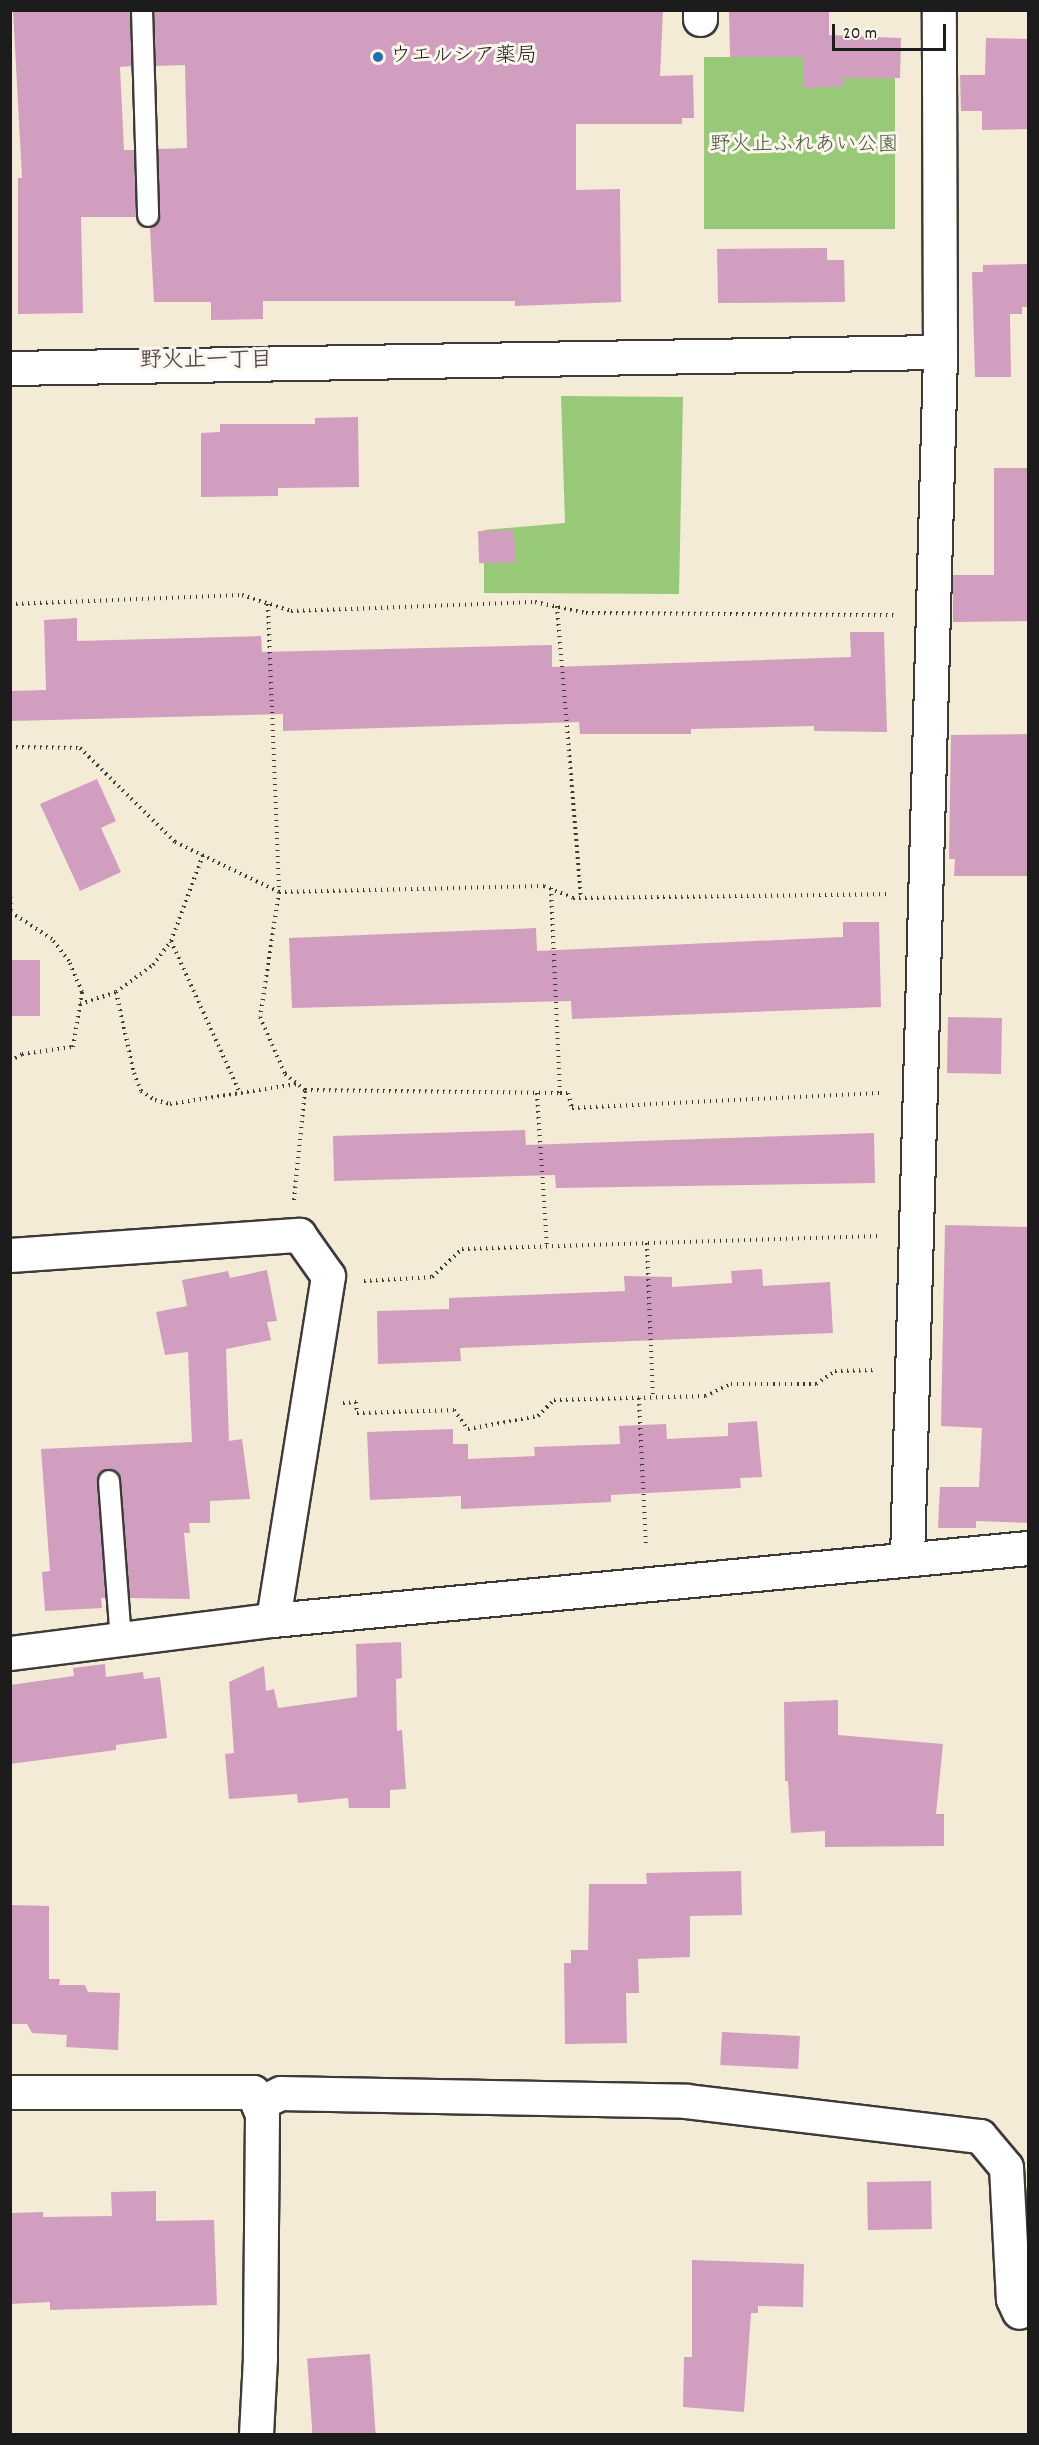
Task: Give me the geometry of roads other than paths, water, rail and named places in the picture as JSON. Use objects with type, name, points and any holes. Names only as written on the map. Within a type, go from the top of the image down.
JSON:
[{"type":"street","points":[[908,1559],[940,352],[939,10]]},
{"type":"street","points":[[10,368],[940,352]]},
{"type":"street","points":[[10,1255],[299,1235],[328,1276],[273,1620]]},
{"type":"street","points":[[10,1653],[273,1620],[1029,1548]]},
{"type":"street","points":[[10,2092],[253,2092],[262,2114],[260,2358],[256,2434]]},
{"type":"street","points":[[258,2104],[281,2092],[686,2101],[980,2136],[1006,2167],[1013,2298],[1024,2313]]},
{"type":"lane","points":[[142,10],[148,216]]},
{"type":"lane","points":[[109,1481],[121,1639]]},
{"type":"place","name":"ウエルシア薬局","points":[[378,57]]},
{"type":"district","name":"野火止一丁目","points":[[206,362]]},
{"type":"park label","name":"野火止ふれあい公園","points":[[804,146]]}]
